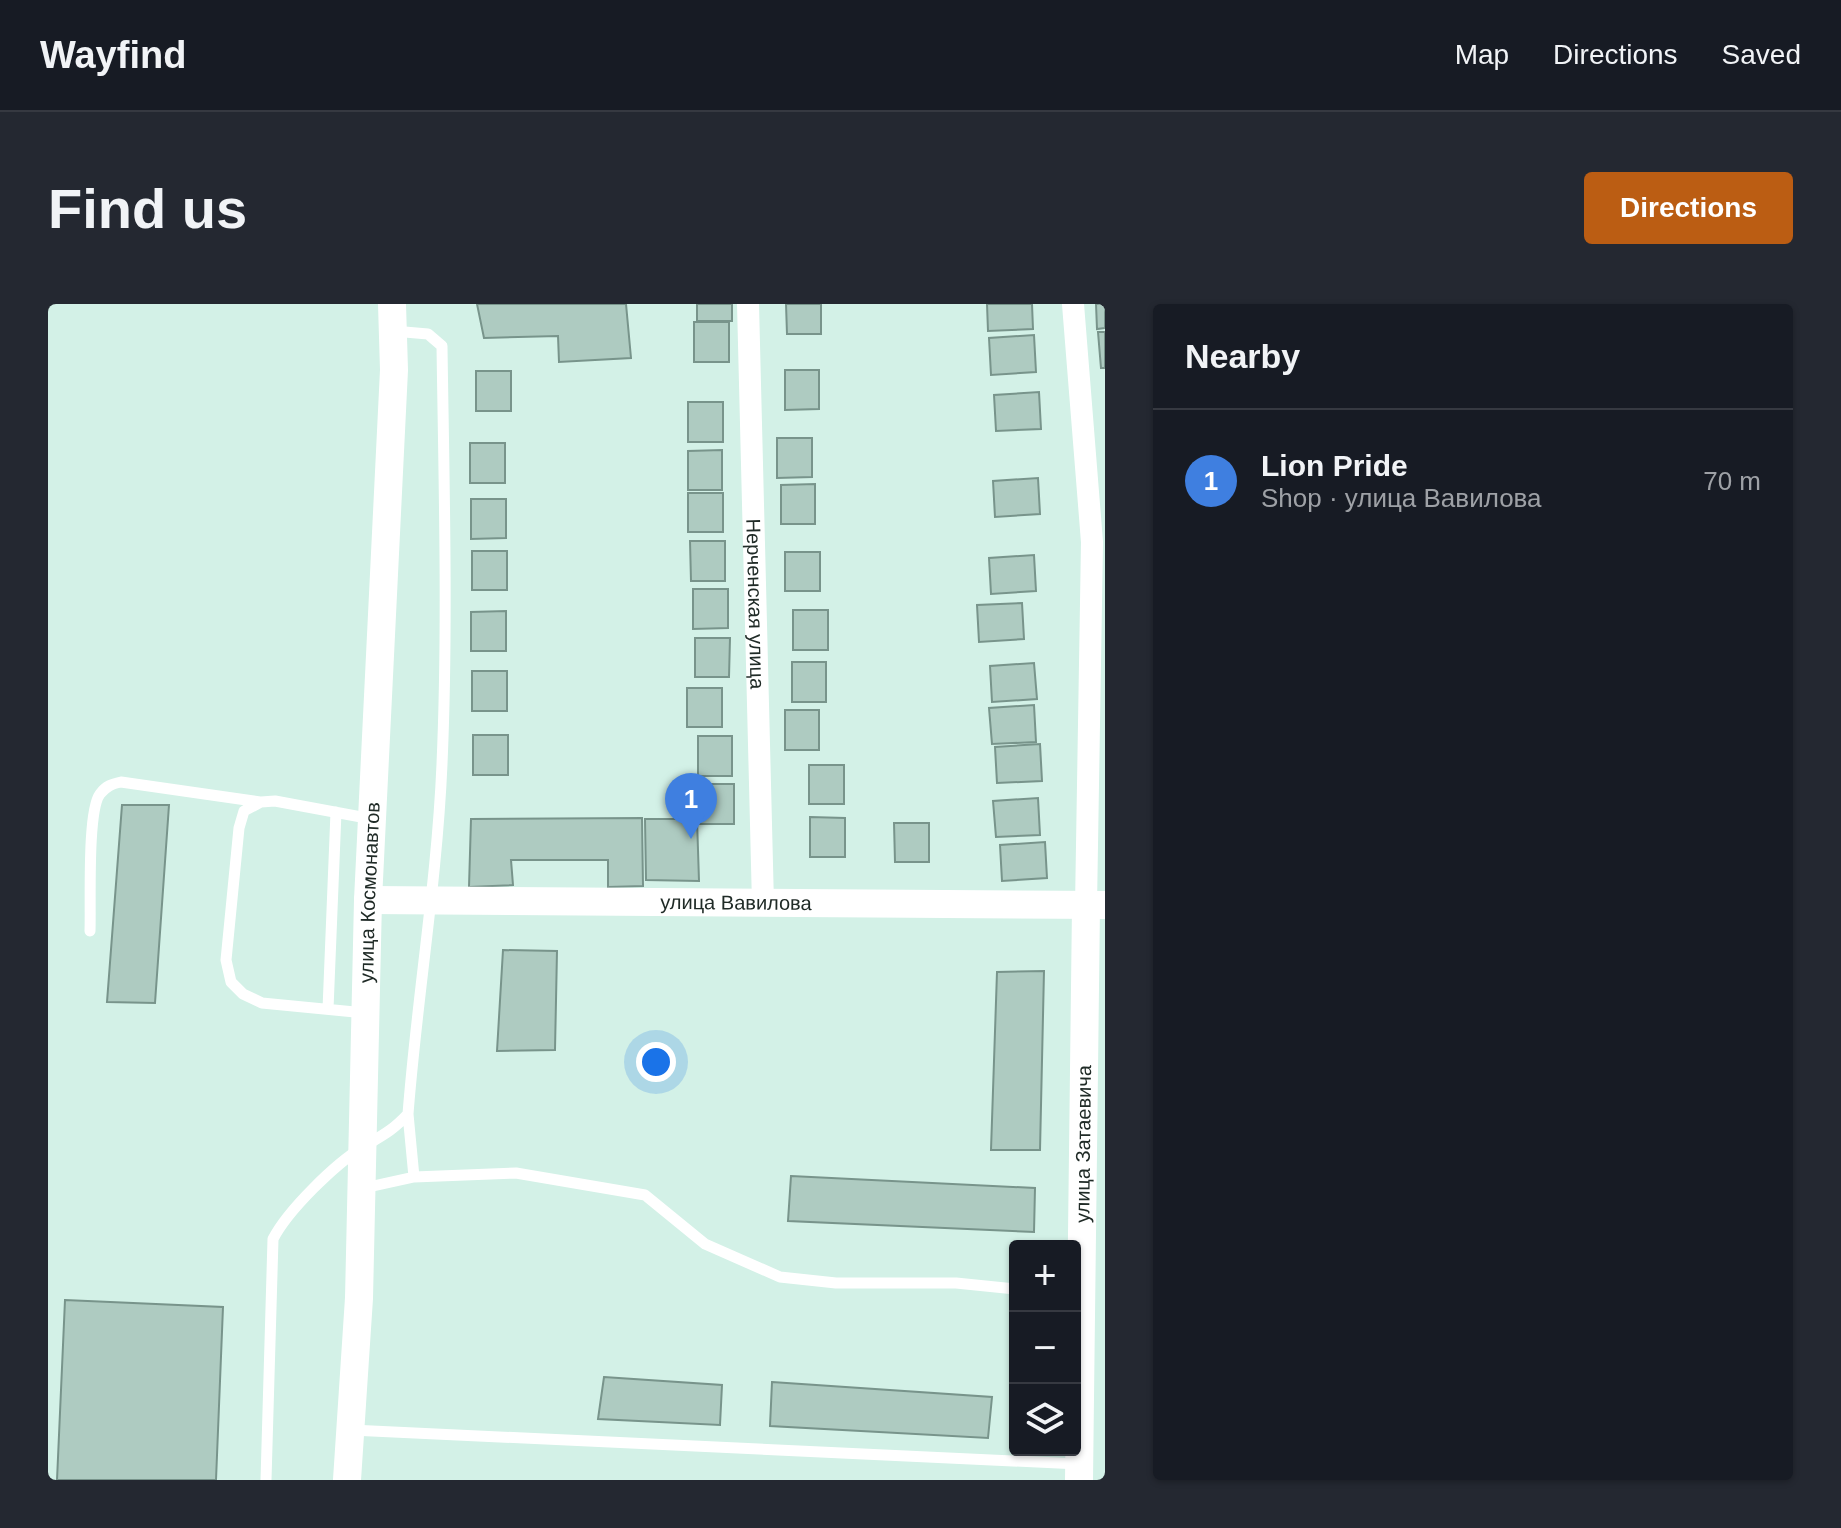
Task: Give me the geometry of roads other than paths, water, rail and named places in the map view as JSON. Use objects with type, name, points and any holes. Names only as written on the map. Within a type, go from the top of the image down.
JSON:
[{"type":"street","name":"Нерченская улица","points":[[748,304],[763,904]]},
{"type":"street","points":[[1073,304],[1092,542],[1096,905]]},
{"type":"street","name":"улица Космонавтов","points":[[347,1480],[362,1188],[368,900],[394,370],[392,317]]},
{"type":"street","name":"улица Вавилова","points":[[368,900],[1096,905]]},
{"type":"street","name":"улица Затаевича","points":[[1081,1240],[1096,905]]},
{"type":"street","name":"улица Затаевича","points":[[1078,1312],[1079,1472]]},
{"type":"lane","points":[[392,317],[428,334],[442,346],[445,630],[434,899],[408,1114],[414,1177]]},
{"type":"lane","points":[[90,931],[93,816],[98,796],[108,785],[121,782],[261,802],[275,801],[372,819]]},
{"type":"lane","points":[[261,802],[244,811],[239,828],[226,960],[231,982],[243,994],[262,1003],[366,1013]]},
{"type":"lane","points":[[328,1009],[336,812]]},
{"type":"lane","points":[[266,1480],[273,1239],[285,1217],[362,1147],[388,1135],[408,1114]]},
{"type":"lane","points":[[362,1188],[414,1177],[516,1173],[645,1195],[705,1244],[780,1277],[836,1283],[956,1283],[1009,1288]]},
{"type":"lane","points":[[350,1430],[1079,1472]]},
{"type":"place","name":"Lion Pride","points":[[691,839]]}]
